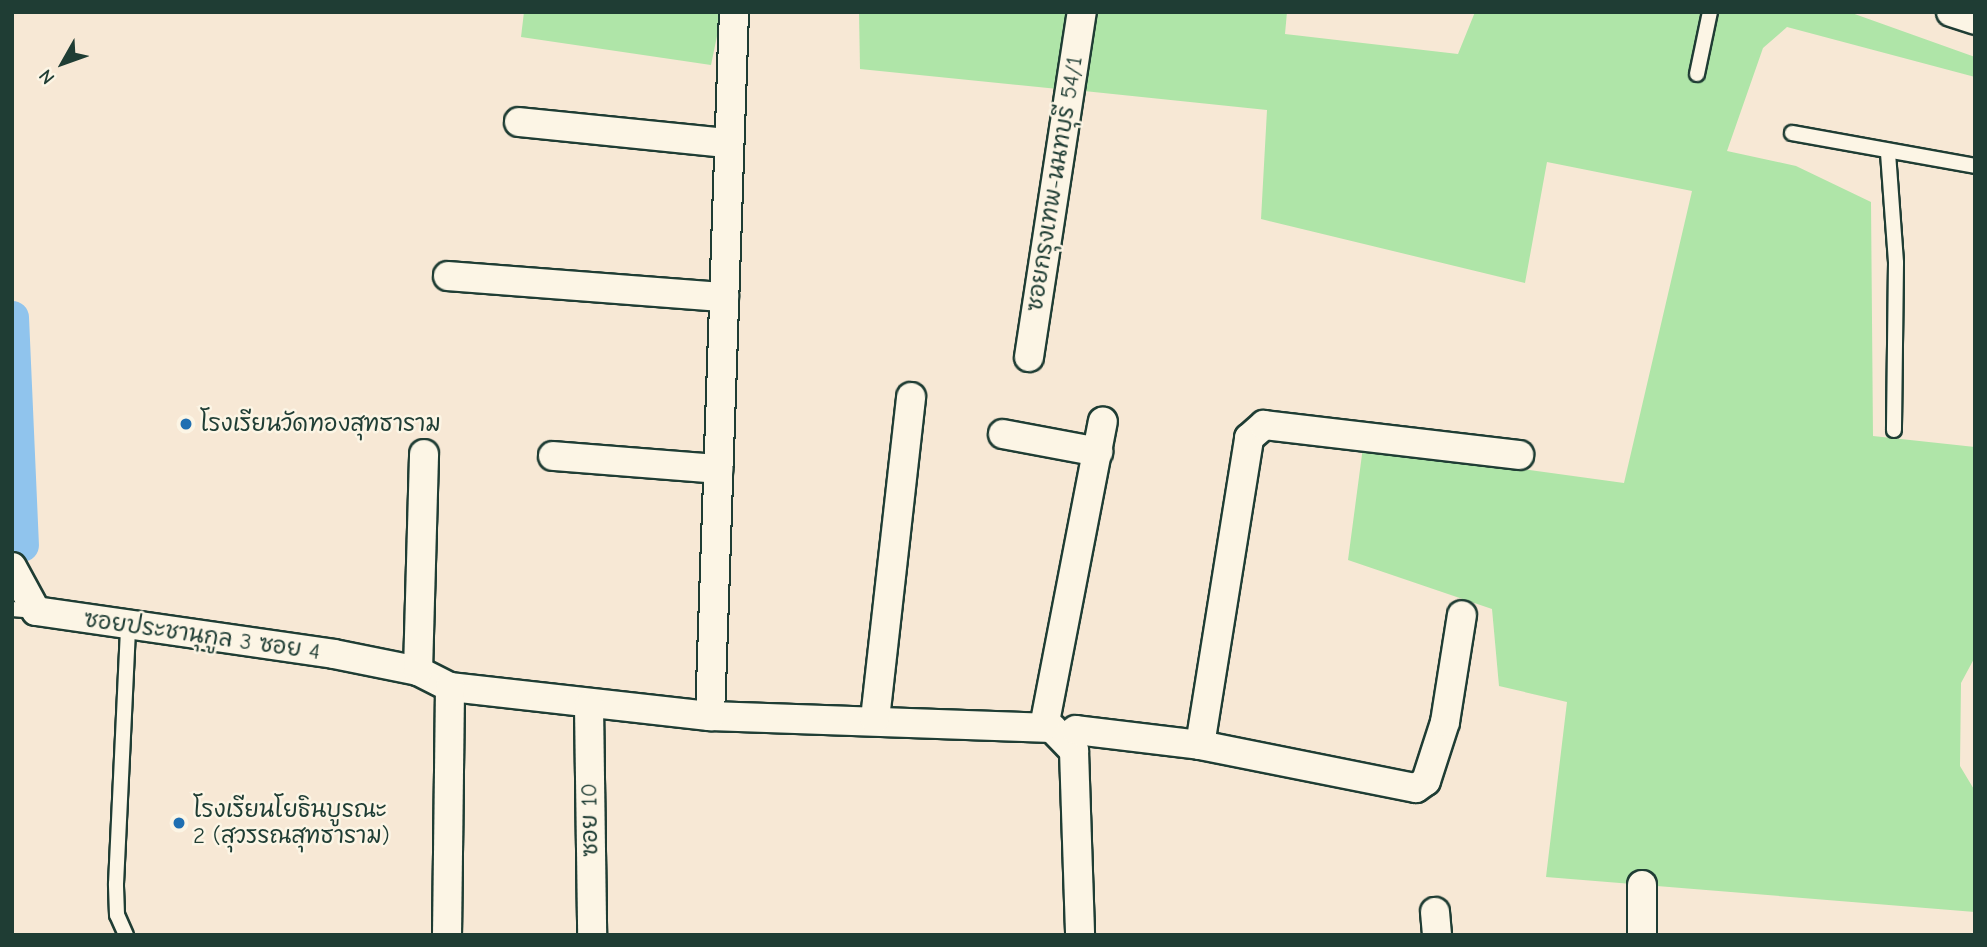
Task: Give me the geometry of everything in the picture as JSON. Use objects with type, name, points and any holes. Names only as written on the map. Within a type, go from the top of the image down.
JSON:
[{"type":"street","points":[[710,716],[727,143],[734,12]]},
{"type":"street","name":"ซอยกรุงเทพ-นนทบุรี 54/1","points":[[1029,357],[1082,12]]},
{"type":"street","points":[[1951,12],[1975,20]]},
{"type":"street","points":[[519,122],[727,143]]},
{"type":"street","points":[[448,276],[724,297]]},
{"type":"street","points":[[875,719],[911,397]]},
{"type":"street","points":[[1080,935],[1076,774],[1055,732],[1103,422]]},
{"type":"street","points":[[1199,745],[1249,438],[1264,425],[1519,455]]},
{"type":"street","points":[[1003,434],[1098,452]]},
{"type":"street","points":[[418,671],[424,454]]},
{"type":"street","points":[[553,456],[718,468]]},
{"type":"street","name":"ซอยประชานุกูล 3 ซอย 4","points":[[12,566],[24,610],[418,671],[450,687],[589,706],[710,716],[875,719],[1055,732],[1076,730],[1199,745],[1416,788],[1426,781],[1445,722],[1462,615]]},
{"type":"street","points":[[447,935],[450,687]]},
{"type":"street","name":"ซอย 10","points":[[589,706],[592,935]]},
{"type":"street","points":[[1642,885],[1642,935]]},
{"type":"lane","points":[[1696,74],[1710,12]]},
{"type":"lane","points":[[1792,132],[1888,153],[1975,166]]},
{"type":"lane","points":[[1888,153],[1896,263],[1894,430]]},
{"type":"lane","points":[[126,935],[117,915],[116,884],[128,628]]},
{"type":"green space","points":[[524,12],[722,12],[711,65],[521,37]]},
{"type":"green space","points":[[859,12],[1070,12],[1058,89],[860,69]]},
{"type":"green space","points":[[1094,12],[1287,12],[1285,34],[1458,54],[1475,12],[1849,12],[1975,57],[1975,77],[1787,27],[1763,48],[1727,151],[1796,166],[1871,202],[1873,436],[1975,447],[1975,657],[1961,683],[1960,766],[1975,791],[1975,912],[1546,877],[1567,702],[1499,686],[1492,609],[1348,560],[1363,447],[1624,483],[1692,191],[1547,162],[1525,283],[1261,219],[1267,110],[1084,91]]},
{"type":"waterway","points":[[12,317],[22,545]]},
{"type":"place","name":"โรงเรียนวัดทองสุทธาราม","points":[[186,424]]},
{"type":"place","name":"โรงเรียนโยธินบูรณะ 2 (สุวรรณสุทธาราม)","points":[[179,823]]}]
